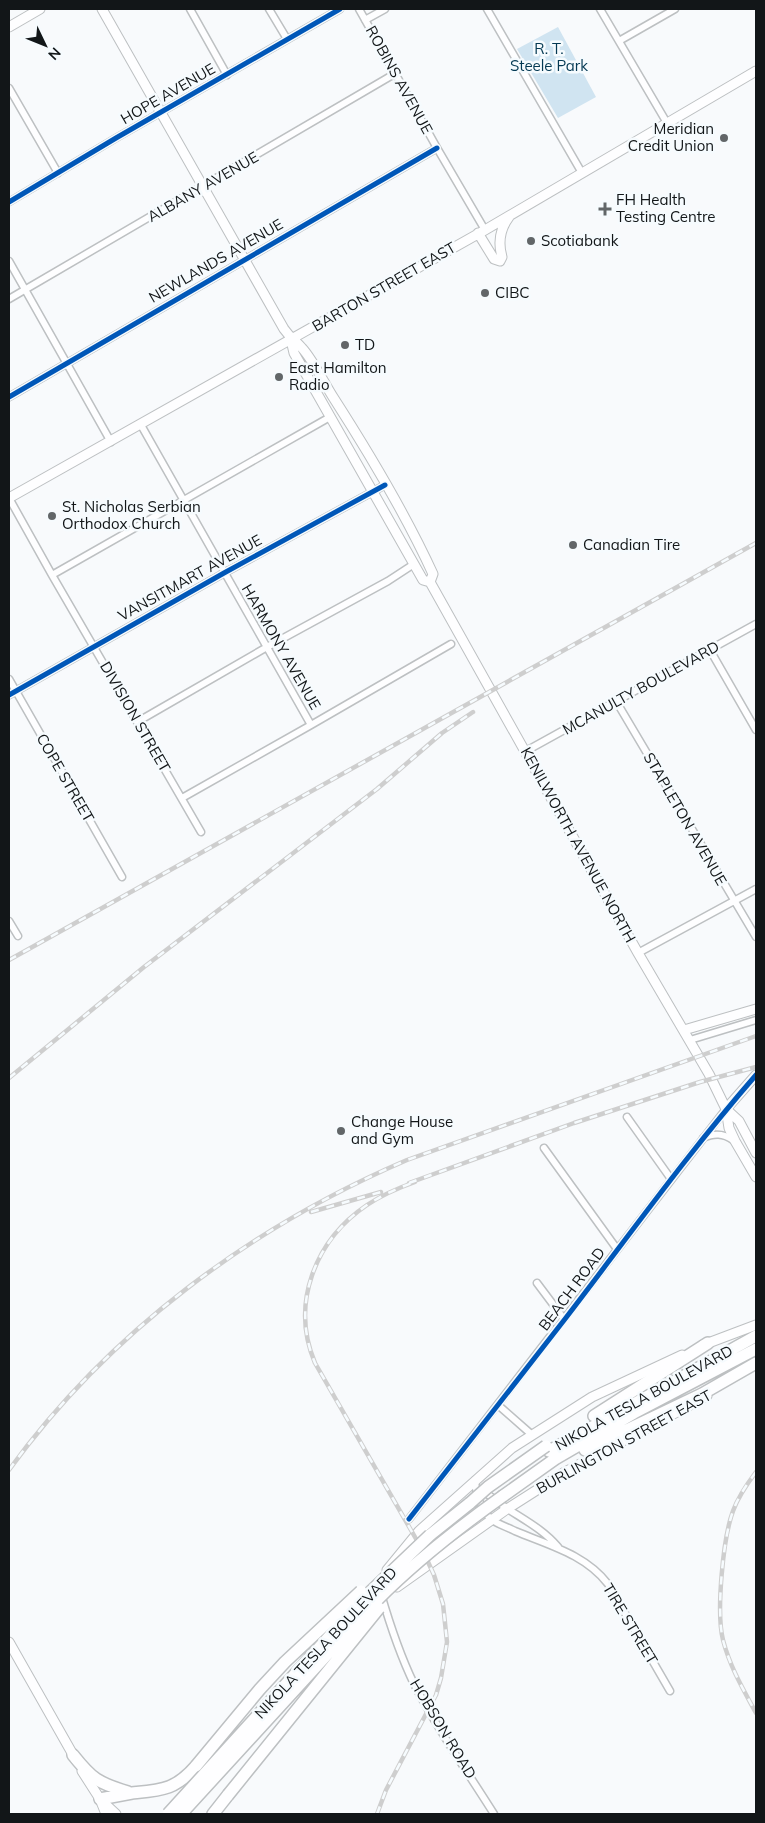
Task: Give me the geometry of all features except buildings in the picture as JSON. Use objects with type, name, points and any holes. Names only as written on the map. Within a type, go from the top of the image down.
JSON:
[{"type":"highway","name":"NIKOLA TESLA BOULEVARD","points":[[168,1814],[367,1595],[430,1534],[488,1487],[552,1455],[725,1359],[756,1336]]},
{"type":"highway","points":[[552,1455],[708,1343]]},
{"type":"highway","name":"NIKOLA TESLA BOULEVARD","points":[[725,1359],[756,1349]]},
{"type":"highway","points":[[552,1455],[604,1441],[702,1394],[756,1365]]},
{"type":"highway","name":"NIKOLA TESLA BOULEVARD","points":[[181,1814],[377,1600],[419,1560],[503,1496],[552,1455]]},
{"type":"highway","points":[[100,1799],[132,1793],[155,1792],[171,1787],[181,1780],[196,1766],[285,1662],[364,1590],[430,1534]]},
{"type":"highway","points":[[213,1814],[407,1576],[450,1536]]},
{"type":"highway","points":[[72,1755],[92,1778],[103,1785],[132,1793]]},
{"type":"main road","points":[[9,27],[40,9]]},
{"type":"main road","name":"KENILWORTH AVENUE NORTH","points":[[102,9],[291,340],[294,353],[330,417],[423,580],[430,582],[638,953],[712,1079],[726,1109],[729,1128],[756,1177]]},
{"type":"main road","name":"BARTON STREET EAST","points":[[9,498],[481,232],[756,71]]},
{"type":"main road","points":[[481,232],[494,259],[500,261],[502,257],[500,233],[512,214]]},
{"type":"main road","name":"KENILWORTH AVENUE NORTH","points":[[291,340],[302,348],[348,420],[386,485],[433,574],[430,582]]},
{"type":"main road","points":[[684,1030],[756,1009]]},
{"type":"main road","name":"BEACH ROAD","points":[[726,1109],[756,1075]]},
{"type":"main road","name":"KENILWORTH AVENUE NORTH","points":[[726,1109],[739,1121],[756,1153]]},
{"type":"main road","name":"BURLINGTON STREET EAST","points":[[174,1814],[216,1773],[347,1624],[414,1536],[512,1448],[531,1434],[592,1397],[708,1343],[756,1325]]},
{"type":"main road","name":"BURLINGTON STREET EAST","points":[[347,1624],[507,1509],[565,1472],[696,1403],[756,1365]]},
{"type":"main road","points":[[9,1642],[72,1755],[100,1799],[113,1814]]},
{"type":"main road","name":"BURLINGTON STREET EAST","points":[[186,1814],[200,1798],[216,1773]]},
{"type":"street","points":[[190,9],[227,75]]},
{"type":"street","points":[[270,9],[287,39]]},
{"type":"street","name":"HOPE AVENUE","points":[[9,202],[340,9]]},
{"type":"street","name":"ROBINS AVENUE","points":[[359,9],[437,148],[481,232]]},
{"type":"street","points":[[365,20],[384,9]]},
{"type":"street","points":[[487,9],[582,173]]},
{"type":"street","points":[[600,9],[667,123]]},
{"type":"street","points":[[619,41],[675,9]]},
{"type":"street","name":"ALBANY AVENUE","points":[[9,299],[396,74]]},
{"type":"street","points":[[9,88],[58,173]]},
{"type":"street","name":"NEWLANDS AVENUE","points":[[9,397],[437,148]]},
{"type":"street","points":[[9,261],[110,442]]},
{"type":"street","points":[[52,575],[330,417]]},
{"type":"street","name":"HARMONY AVENUE","points":[[141,425],[311,725]]},
{"type":"street","name":"VANSITMART AVENUE","points":[[9,695],[224,573],[386,485]]},
{"type":"street","name":"DIVISION STREET","points":[[9,498],[201,832]]},
{"type":"street","points":[[137,722],[267,647],[388,581],[414,564]]},
{"type":"street","name":"MCANULTY BOULEVARD","points":[[526,751],[756,624]]},
{"type":"street","points":[[182,798],[451,644]]},
{"type":"street","points":[[710,650],[756,730]]},
{"type":"street","name":"COPE STREET","points":[[9,679],[122,877]]},
{"type":"street","name":"STAPLETON AVENUE","points":[[616,701],[756,937]]},
{"type":"street","points":[[638,953],[756,889]]},
{"type":"street","points":[[9,921],[18,936]]},
{"type":"street","points":[[690,1040],[756,1020]]},
{"type":"street","points":[[745,1088],[756,1084]]},
{"type":"street","name":"BEACH ROAD","points":[[409,1519],[726,1109]]},
{"type":"street","points":[[627,1116],[671,1178]]},
{"type":"street","points":[[702,1138],[719,1134],[735,1141]]},
{"type":"street","points":[[544,1148],[617,1249]]},
{"type":"street","points":[[537,1283],[564,1319]]},
{"type":"street","points":[[498,1405],[531,1434]]},
{"type":"street","points":[[475,1480],[479,1502],[492,1520]]},
{"type":"street","name":"TIRE STREET","points":[[475,1480],[490,1496],[507,1509],[547,1534],[559,1548]]},
{"type":"street","name":"TIRE STREET","points":[[492,1520],[542,1543],[559,1548],[592,1566],[608,1584],[670,1691]]},
{"type":"street","name":"HOBSON ROAD","points":[[377,1584],[392,1631],[414,1682],[429,1710],[494,1814]]},
{"type":"green space","name":"R. T. Steele Park","points":[[558,27],[596,97],[558,118],[517,49]]},
{"type":"railway","points":[[9,960],[756,543]]},
{"type":"railway","points":[[9,1078],[144,967],[377,789],[442,733],[473,712]]},
{"type":"railway","points":[[9,1470],[48,1420],[91,1373],[138,1329],[187,1288],[239,1251],[293,1217],[349,1187],[407,1160],[756,1036]]},
{"type":"railway","points":[[409,1183],[574,1123],[700,1082],[756,1067]]},
{"type":"railway","points":[[377,1814],[386,1790],[436,1695],[447,1642],[443,1604],[434,1575],[423,1551],[315,1363],[308,1341],[305,1318],[307,1296],[312,1275],[321,1255],[333,1236],[349,1219],[367,1205],[390,1192],[415,1182]]},
{"type":"railway","points":[[311,1212],[381,1192]]},
{"type":"railway","points":[[756,1472],[737,1501],[729,1523],[720,1594],[721,1628],[726,1650],[737,1678],[756,1713]]},
{"type":"cycle path","points":[[9,202],[340,9]]},
{"type":"cycle path","points":[[9,397],[437,148]]},
{"type":"cycle path","points":[[9,695],[224,573],[385,485]]},
{"type":"cycle path","points":[[409,1519],[682,1165],[756,1075]]},
{"type":"place","name":"Meridian Credit Union","points":[[724,138]]},
{"type":"place","name":"FH Health Testing Centre","points":[[605,209]]},
{"type":"place","name":"Scotiabank","points":[[531,241]]},
{"type":"place","name":"CIBC","points":[[485,293]]},
{"type":"place","name":"TD","points":[[345,345]]},
{"type":"place","name":"East Hamilton Radio","points":[[279,377]]},
{"type":"place","name":"St. Nicholas Serbian Orthodox Church","points":[[52,516]]},
{"type":"place","name":"Canadian Tire","points":[[573,545]]},
{"type":"place","name":"Change House and Gym","points":[[341,1131]]}]
